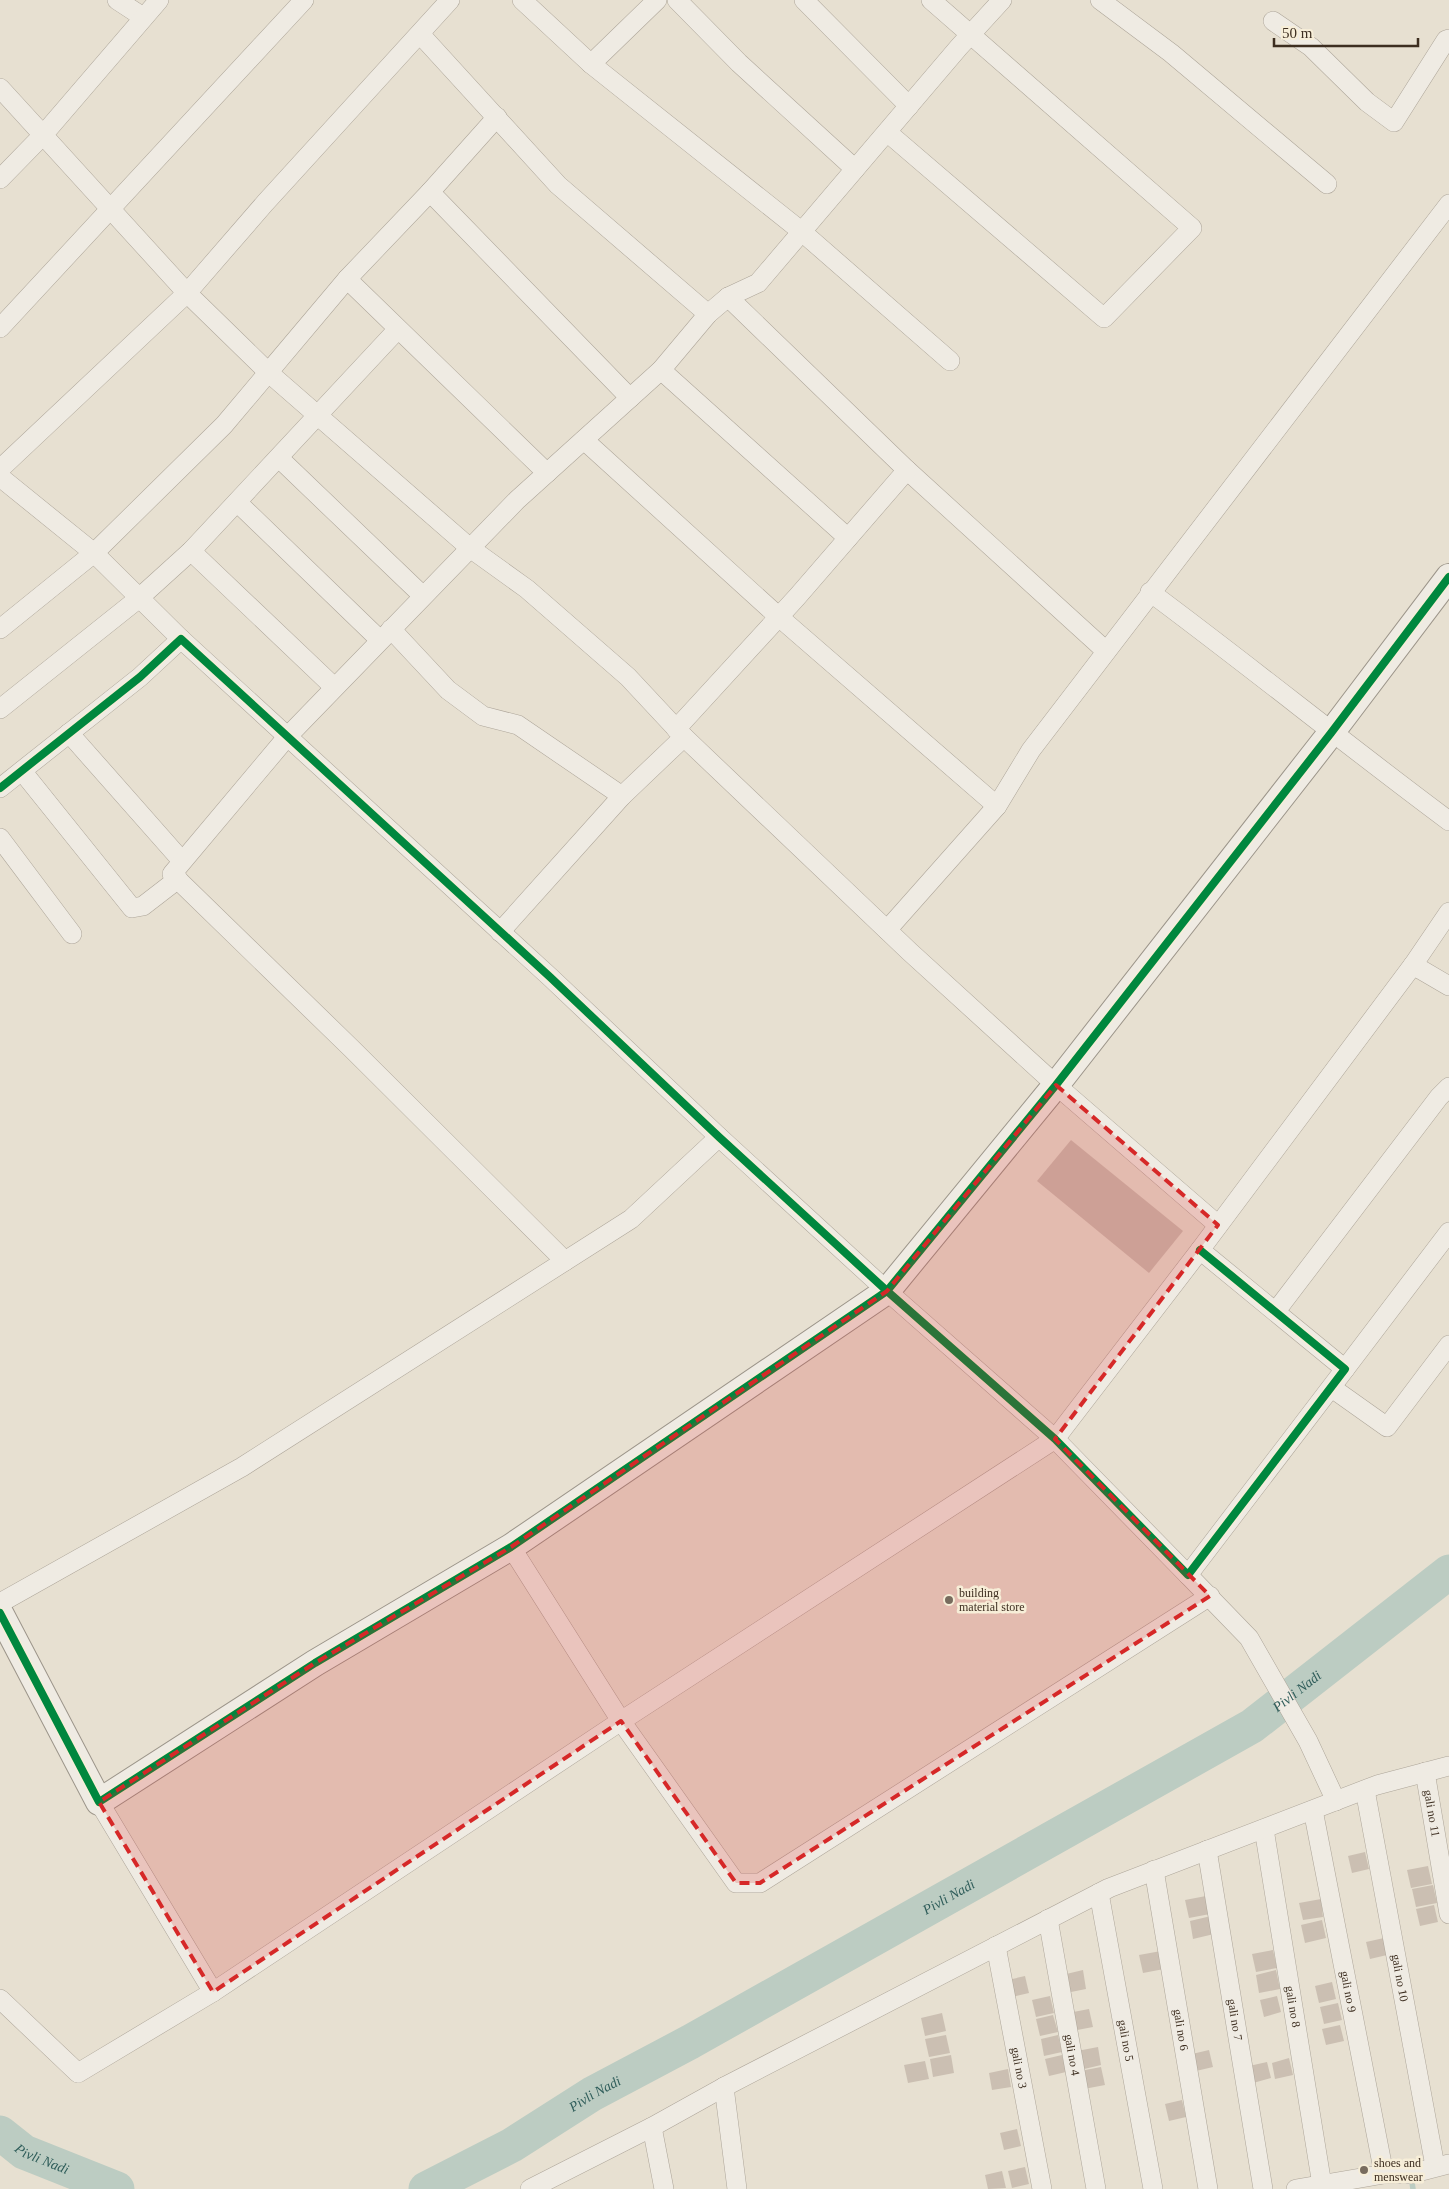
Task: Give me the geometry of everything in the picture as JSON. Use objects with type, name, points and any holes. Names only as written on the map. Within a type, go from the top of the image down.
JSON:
[{"type":"street","points":[[117,0],[144,18]]},
{"type":"street","points":[[0,179],[43,134],[159,0]]},
{"type":"street","points":[[0,328],[304,0]]},
{"type":"street","points":[[0,469],[187,293],[264,203],[450,0]]},
{"type":"street","points":[[522,0],[591,64],[800,232],[950,362]]},
{"type":"street","points":[[591,64],[657,0]]},
{"type":"street","points":[[677,0],[739,63],[855,169]]},
{"type":"street","points":[[887,132],[1104,318],[1192,228],[930,0]]},
{"type":"street","points":[[565,1261],[352,1048],[172,874],[287,737],[470,548],[547,473],[661,370],[708,314],[728,297],[758,283],[1002,0]]},
{"type":"street","points":[[1100,0],[1171,53],[1326,184]]},
{"type":"street","points":[[812,3],[909,106]]},
{"type":"street","points":[[1273,21],[1311,47],[1366,102],[1394,122],[1446,40],[1449,39]]},
{"type":"street","points":[[420,34],[558,185],[708,314]]},
{"type":"street","points":[[0,88],[187,293],[269,373],[470,548],[527,589],[613,665],[680,733],[887,930],[1056,1085],[1218,1224]]},
{"type":"street","points":[[0,629],[94,554],[224,425],[347,279],[430,192],[497,117]]},
{"type":"street","points":[[430,192],[630,398]]},
{"type":"street","points":[[887,930],[997,806],[1031,750],[1150,592],[1449,204]]},
{"type":"street","points":[[347,279],[547,473]]},
{"type":"street","points":[[728,297],[907,470],[1106,651]]},
{"type":"street","points":[[0,709],[138,599],[191,550],[318,417],[398,329]]},
{"type":"street","points":[[661,370],[848,538]]},
{"type":"street","points":[[584,440],[779,617],[997,806]]},
{"type":"street","points":[[279,458],[423,596]]},
{"type":"street","points":[[500,932],[680,733],[907,470]]},
{"type":"street","points":[[0,478],[94,554],[138,599],[500,932],[719,1137],[887,1291],[1055,1439],[1249,1638],[1308,1741],[1336,1801]]},
{"type":"street","points":[[237,502],[448,690],[483,716],[518,726],[622,796]]},
{"type":"street","points":[[191,550],[334,687]]},
{"type":"street","points":[[99,1802],[315,1663],[511,1546],[887,1291],[1056,1085],[1331,733],[1449,577]]},
{"type":"street","points":[[1150,592],[1260,674],[1331,733],[1449,821]]},
{"type":"street","points":[[0,788],[140,677],[181,639]]},
{"type":"street","points":[[69,733],[182,861]]},
{"type":"street","points":[[22,770],[132,908],[143,906],[178,879]]},
{"type":"street","points":[[0,838],[72,934]]},
{"type":"street","points":[[0,1999],[78,2073],[212,1992],[621,1721],[1055,1439],[1200,1250],[1413,965],[1449,912]]},
{"type":"street","points":[[1413,965],[1449,986]]},
{"type":"street","points":[[1276,1311],[1439,1097],[1449,1087]]},
{"type":"street","points":[[0,1603],[242,1467],[565,1261],[631,1218],[719,1137]]},
{"type":"street","points":[[1188,1575],[1449,1232]]},
{"type":"street","points":[[1200,1250],[1345,1369]]},
{"type":"street","points":[[1332,1388],[1387,1427],[1449,1345]]},
{"type":"street","points":[[511,1546],[621,1721],[736,1883],[760,1883],[1210,1596]]},
{"type":"street","points":[[0,1613],[99,1802],[212,1992]]},
{"type":"street","points":[[530,2189],[552,2184],[724,2087],[1099,1893],[1154,1870],[1364,1790],[1449,1766]]},
{"type":"street","name":"gali no 11","points":[[1425,1772],[1449,1914]]},
{"type":"street","name":"gali no 10","points":[[1364,1790],[1442,2165]]},
{"type":"street","name":"gali no 9","points":[[1313,1810],[1384,2174]]},
{"type":"street","name":"gali no 8","points":[[1264,1828],[1322,2185]]},
{"type":"street","name":"gali no 7","points":[[1207,1850],[1263,2189]]},
{"type":"street","name":"gali no 6","points":[[1154,1870],[1208,2189]]},
{"type":"street","name":"gali no 5","points":[[1099,1893],[1153,2189]]},
{"type":"street","name":"gali no 4","points":[[1048,1919],[1096,2189]]},
{"type":"street","name":"gali no 3","points":[[996,1946],[1042,2189]]},
{"type":"street","points":[[724,2087],[736,2189]]},
{"type":"street","points":[[652,2127],[664,2189]]},
{"type":"street","points":[[1296,2189],[1384,2174],[1410,2174],[1442,2165]]},
{"type":"highlighted area","points":[[1056,1085],[1218,1225],[1055,1439],[1210,1596],[760,1883],[736,1883],[621,1721],[213,1992],[99,1802],[315,1663],[511,1547],[887,1291]]},
{"type":"building","points":[[1071,1140],[1183,1231],[1149,1273],[1037,1181]]},
{"type":"building","points":[[1365,1852],[1369,1869],[1352,1873],[1348,1856]]},
{"type":"building","points":[[1428,1866],[1432,1884],[1411,1888],[1407,1870]]},
{"type":"building","points":[[1433,1885],[1437,1903],[1416,1907],[1412,1889]]},
{"type":"building","points":[[1206,1896],[1210,1914],[1189,1918],[1185,1900]]},
{"type":"building","points":[[1321,1899],[1323,1917],[1303,1920],[1299,1903]]},
{"type":"building","points":[[1434,1905],[1438,1922],[1420,1926],[1416,1909]]},
{"type":"building","points":[[1211,1916],[1214,1934],[1193,1939],[1190,1921]]},
{"type":"building","points":[[1322,1920],[1326,1938],[1305,1943],[1301,1925]]},
{"type":"building","points":[[1384,1938],[1387,1955],[1370,1959],[1366,1942]]},
{"type":"building","points":[[1273,1950],[1277,1968],[1256,1972],[1252,1954]]},
{"type":"building","points":[[1161,1951],[1164,1969],[1143,1973],[1139,1955]]},
{"type":"building","points":[[1083,1970],[1086,1989],[1066,1993],[1062,1975]]},
{"type":"building","points":[[1276,1970],[1280,1989],[1259,1993],[1256,1975]]},
{"type":"building","points":[[1025,1976],[1029,1993],[1012,1997],[1008,1980]]},
{"type":"building","points":[[1332,1982],[1336,1999],[1319,2003],[1315,1986]]},
{"type":"building","points":[[1050,1996],[1054,2013],[1036,2017],[1032,2000]]},
{"type":"building","points":[[1277,1996],[1281,2012],[1264,2017],[1260,2000]]},
{"type":"building","points":[[1338,2003],[1342,2020],[1324,2024],[1320,2007]]},
{"type":"building","points":[[1089,2009],[1093,2027],[1072,2031],[1068,2013]]},
{"type":"building","points":[[942,2013],[946,2031],[925,2036],[921,2018]]},
{"type":"building","points":[[1053,2015],[1058,2032],[1040,2036],[1036,2019]]},
{"type":"building","points":[[1340,2025],[1344,2041],[1326,2045],[1322,2029]]},
{"type":"building","points":[[946,2035],[950,2053],[929,2057],[925,2039]]},
{"type":"building","points":[[1058,2035],[1062,2052],[1044,2056],[1041,2039]]},
{"type":"building","points":[[1098,2047],[1101,2065],[1080,2070],[1077,2051]]},
{"type":"building","points":[[1209,2050],[1213,2067],[1196,2071],[1192,2054]]},
{"type":"building","points":[[951,2055],[954,2073],[933,2077],[930,2059]]},
{"type":"building","points":[[1062,2055],[1066,2072],[1049,2076],[1045,2059]]},
{"type":"building","points":[[1289,2058],[1293,2075],[1275,2079],[1272,2063]]},
{"type":"building","points":[[925,2061],[929,2079],[908,2083],[904,2065]]},
{"type":"building","points":[[1267,2062],[1271,2078],[1253,2083],[1249,2066]]},
{"type":"building","points":[[1101,2067],[1105,2085],[1084,2089],[1080,2071]]},
{"type":"building","points":[[1008,2069],[1011,2087],[992,2090],[989,2073]]},
{"type":"building","points":[[1182,2100],[1186,2117],[1169,2121],[1165,2104]]},
{"type":"building","points":[[1017,2129],[1021,2146],[1004,2150],[1000,2133]]},
{"type":"building","points":[[1025,2167],[1029,2184],[1012,2188],[1008,2171]]},
{"type":"building","points":[[1002,2171],[1006,2188],[988,2189],[985,2175]]},
{"type":"waterway","name":"Pivli Nadi","points":[[426,2189],[512,2145],[592,2094],[690,2042],[1252,1726],[1449,1572]]},
{"type":"waterway","name":"Pivli Nadi","points":[[0,2133],[24,2152],[117,2189]]},
{"type":"waterway","points":[[1411,2176],[1413,2189]]},
{"type":"cycle path","points":[[0,1613],[99,1802],[315,1663],[511,1547],[887,1291],[1056,1085],[1331,733],[1449,577]]},
{"type":"cycle path","points":[[0,788],[140,677],[181,639],[550,977],[719,1137],[887,1291],[1055,1439],[1188,1575],[1345,1369],[1200,1250]]},
{"type":"place","name":"building material store","points":[[949,1600]]},
{"type":"place","name":"shoes and menswear","points":[[1364,2170]]}]
